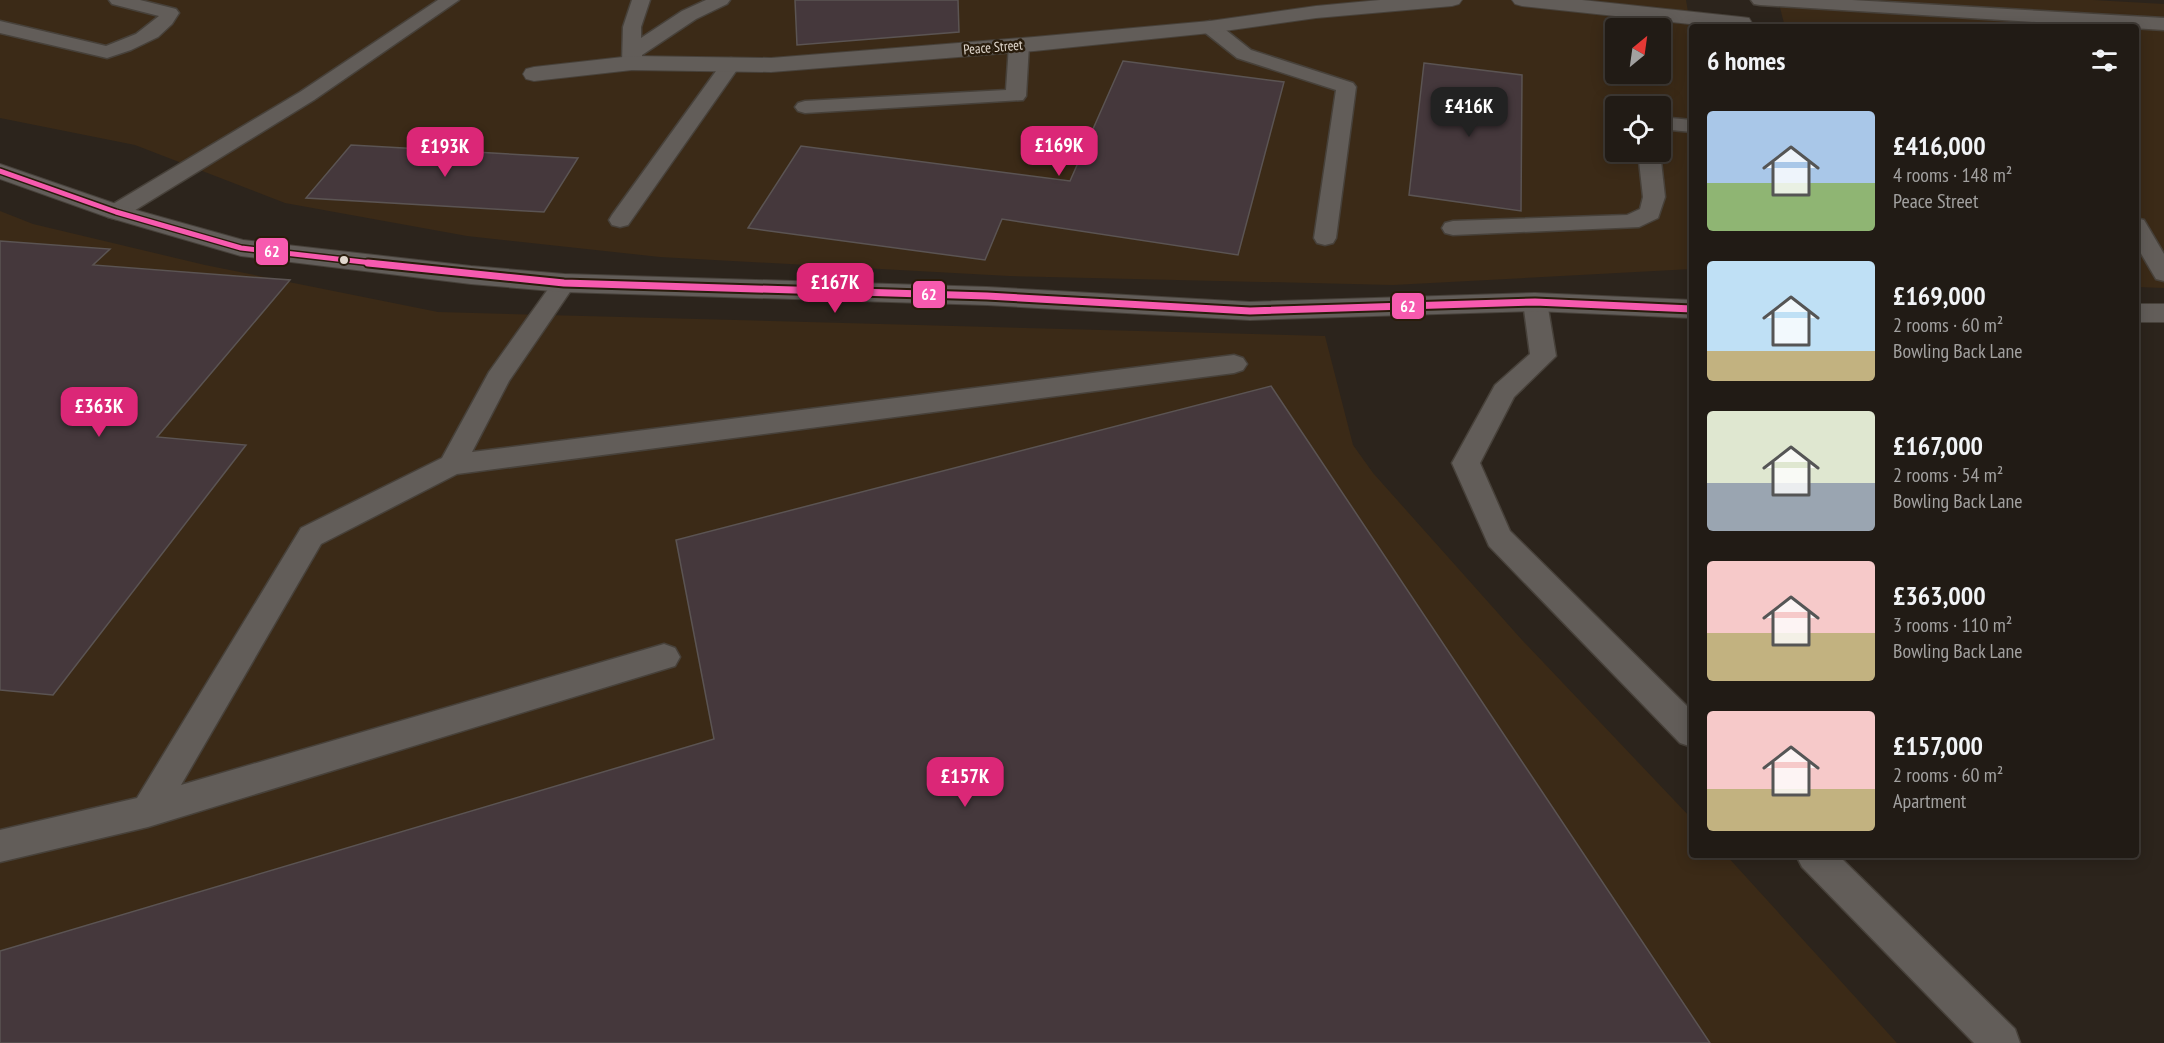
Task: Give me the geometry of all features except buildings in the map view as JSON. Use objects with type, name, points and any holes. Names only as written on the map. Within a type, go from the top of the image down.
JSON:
[{"type":"street","name":"Peace Street","points":[[534,74],[632,58],[771,65],[1019,45],[1210,27],[1316,12],[1444,0]]},
{"type":"street","points":[[1522,0],[1732,24]]},
{"type":"street","points":[[1736,0],[1741,24]]},
{"type":"street","points":[[0,171],[116,212],[241,248],[471,275],[564,283],[987,296],[1250,311],[1535,302],[1689,309]]},
{"type":"street","points":[[2139,313],[2164,313]]},
{"type":"lane","points":[[0,27],[107,52],[124,47],[159,27],[170,13],[118,0]]},
{"type":"lane","points":[[116,212],[307,96],[450,0]]},
{"type":"lane","points":[[632,58],[632,27],[641,0]]},
{"type":"lane","points":[[632,58],[689,15],[721,0]]},
{"type":"lane","points":[[1760,0],[2164,24]]},
{"type":"lane","points":[[1210,27],[1244,54],[1346,87],[1325,238]]},
{"type":"lane","points":[[805,107],[1016,96],[1019,45]]},
{"type":"lane","points":[[620,220],[731,64]]},
{"type":"lane","points":[[1671,124],[1689,126]]},
{"type":"lane","points":[[1453,228],[1631,222],[1650,213],[1654,197],[1650,162]]},
{"type":"lane","points":[[2139,230],[2164,274]]},
{"type":"lane","points":[[452,465],[498,378],[564,283]]},
{"type":"lane","points":[[1535,302],[1543,356],[1504,392],[1466,463],[1499,538],[1689,730]]},
{"type":"lane","points":[[148,811],[311,536],[452,465],[1234,364]]},
{"type":"lane","points":[[0,846],[148,811],[664,657]]},
{"type":"lane","points":[[1817,858],[2001,1043]]},
{"type":"shaded area","points":[[0,0],[1686,0],[1690,24],[1689,269],[1393,285],[1009,276],[660,257],[467,236],[285,203],[135,145],[0,118]]},
{"type":"shaded area","points":[[1778,0],[2093,0],[2164,4],[2164,288],[2139,287],[2139,24],[1784,24]]},
{"type":"shaded area","points":[[0,211],[33,224],[205,265],[438,312],[1325,336],[1353,445],[1373,473],[1522,640],[1689,816],[1689,858],[1729,858],[1897,1043],[0,1043]]},
{"type":"transit line","name":"62","points":[[0,171],[116,212],[241,248],[471,275],[564,283],[987,296],[1250,311],[1535,302],[1689,309]]}]
